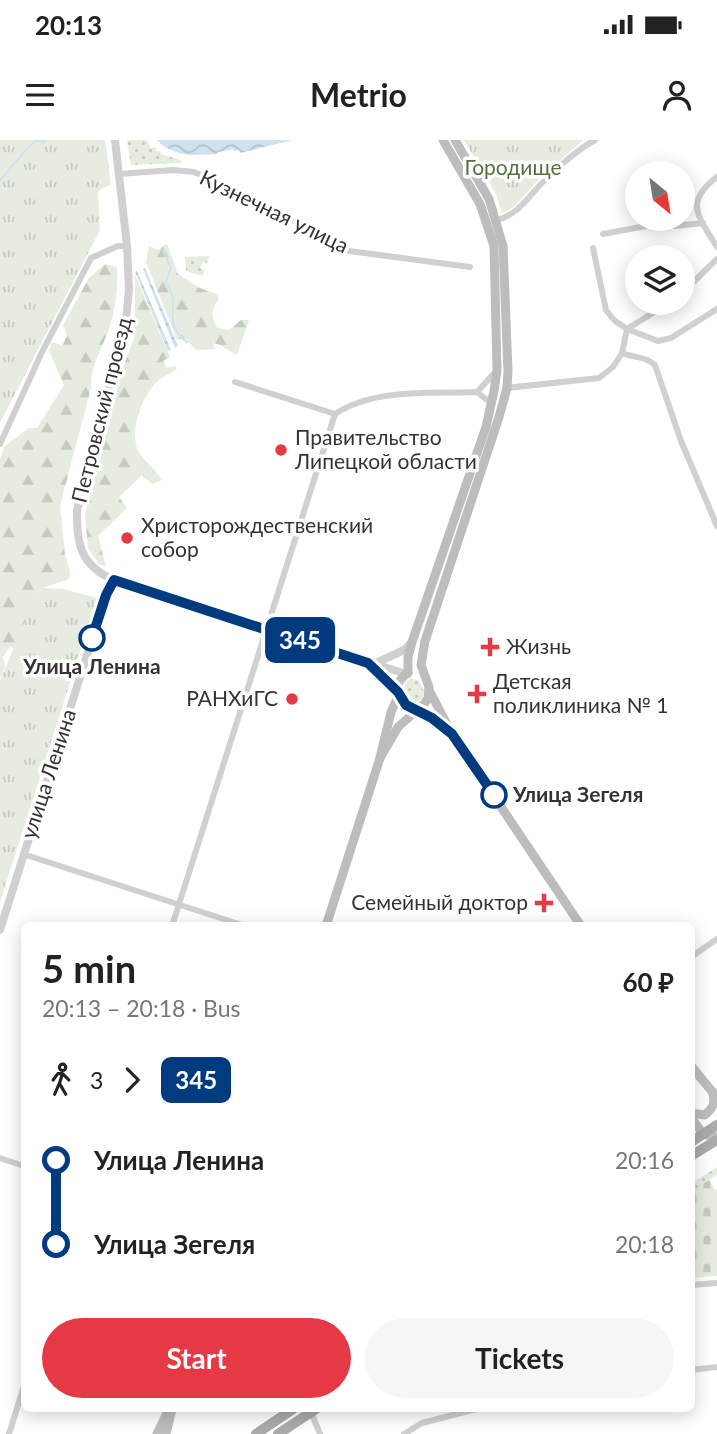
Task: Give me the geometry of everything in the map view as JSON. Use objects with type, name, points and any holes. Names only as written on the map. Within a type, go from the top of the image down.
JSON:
[{"type":"main road","points":[[407,673],[412,642],[486,427],[496,370],[494,246],[480,204],[443,140]]},
{"type":"main road","points":[[455,140],[481,182],[497,220],[503,246],[507,388],[425,641],[421,664],[429,690],[452,734],[578,922]]},
{"type":"main road","points":[[327,922],[380,758],[388,721],[399,694],[401,678],[407,673],[424,677]]},
{"type":"main road","points":[[380,758],[398,727],[427,701],[429,690]]},
{"type":"main road","points":[[399,694],[409,707],[426,709],[438,705]]},
{"type":"main road","points":[[417,709],[452,734]]},
{"type":"main road","points":[[695,1071],[714,1094],[715,1100],[712,1109],[705,1115],[695,1115]]},
{"type":"main road","points":[[695,1121],[703,1134],[717,1138]]},
{"type":"main road","points":[[695,1139],[717,1125]]},
{"type":"main road","points":[[695,1153],[717,1138]]},
{"type":"main road","points":[[156,1434],[168,1412]]},
{"type":"main road","points":[[166,1434],[170,1412]]},
{"type":"main road","points":[[256,1434],[289,1412]]},
{"type":"main road","points":[[278,1434],[309,1412]]},
{"type":"street","name":"Петровский проезд","points":[[114,580],[98,573],[83,554],[77,526],[77,510],[127,321],[127,246],[115,140]]},
{"type":"street","points":[[497,220],[512,216],[578,149],[595,140]]},
{"type":"street","name":"Кузнечная улица","points":[[119,174],[173,170],[194,172],[244,194],[349,251],[470,267]]},
{"type":"street","points":[[717,177],[703,187],[695,203],[717,247]]},
{"type":"street","points":[[603,234],[651,225],[703,223]]},
{"type":"street","points":[[0,444],[49,337],[91,258],[118,246],[127,246]]},
{"type":"street","points":[[593,248],[606,310],[627,329],[658,341],[671,338],[717,309]]},
{"type":"street","points":[[695,280],[717,259]]},
{"type":"street","points":[[507,388],[598,378],[614,367],[622,352],[627,329],[650,315]]},
{"type":"street","points":[[622,352],[647,358],[655,365],[681,441],[717,526]]},
{"type":"street","points":[[477,392],[496,370]]},
{"type":"street","points":[[235,382],[335,414]]},
{"type":"street","points":[[173,922],[335,414],[350,404],[375,396],[477,392],[491,403]]},
{"type":"street","points":[[114,580],[407,673]]},
{"type":"street","name":"улица Ленина","points":[[0,930],[106,595],[114,580]]},
{"type":"street","points":[[371,663],[404,650],[412,642]]},
{"type":"street","points":[[371,663],[399,694]]},
{"type":"street","points":[[23,854],[233,922]]},
{"type":"street","points":[[695,954],[717,939]]},
{"type":"street","points":[[0,1158],[21,1165]]},
{"type":"street","points":[[695,1285],[717,1283]]},
{"type":"street","points":[[695,1370],[717,1367]]},
{"type":"street","points":[[9,1434],[21,1396]]},
{"type":"street","points":[[313,1412],[320,1434]]},
{"type":"street","points":[[404,1434],[422,1423],[464,1412]]},
{"type":"green space","points":[[0,140],[105,140],[111,185],[100,189],[98,194],[100,230],[0,423]]},
{"type":"green space","points":[[127,140],[147,140],[151,148],[156,147],[156,151],[181,160],[181,163],[131,165]]},
{"type":"green space","name":"Городище","points":[[464,140],[583,140],[539,179],[514,207],[502,213],[496,194]]},
{"type":"green space","points":[[167,244],[178,274],[200,288],[217,294],[219,299],[212,314],[218,328],[229,330],[241,320],[249,320],[237,355],[213,343],[215,349],[196,350],[185,338],[177,340],[146,262],[149,246],[159,250]]},
{"type":"green space","points":[[210,256],[207,263],[203,262],[200,268],[204,270],[203,276],[186,271],[185,257]]},
{"type":"green space","points":[[105,264],[117,267],[115,306],[94,365],[91,388],[60,506],[69,579],[43,588],[35,597],[14,648],[10,647],[3,657],[5,667],[0,679],[0,459],[5,446],[29,428],[37,428],[64,385],[49,351],[52,342],[62,346],[67,336],[63,325],[89,278]]},
{"type":"green space","points":[[135,275],[170,357],[163,361],[167,368],[175,366],[177,369],[159,380],[149,392],[140,409],[135,428],[140,454],[162,480],[152,484],[142,475],[119,497],[127,508],[98,536],[106,567],[99,564],[88,548],[85,514],[121,373],[135,336]]},
{"type":"green space","points":[[43,588],[63,589],[97,598],[0,902],[0,681],[35,597]]},
{"type":"green space","points":[[411,678],[419,681],[424,691],[422,699],[415,703],[408,701],[404,692],[406,682]]},
{"type":"green space","points":[[717,1167],[717,1175],[695,1189],[695,1181]]},
{"type":"green space","points":[[709,1180],[715,1190],[717,1189],[717,1276],[695,1278],[695,1189]]},
{"type":"water","points":[[156,140],[293,140],[240,153],[232,148],[217,154],[200,155],[170,150]]},
{"type":"water","points":[[145,268],[178,346],[175,348],[143,269]]},
{"type":"water","points":[[137,271],[171,350],[168,351],[135,272]]},
{"type":"waterway","points":[[0,180],[37,140]]},
{"type":"waterway","points":[[38,140],[46,140]]},
{"type":"waterway","points":[[163,250],[171,268],[166,282],[173,300],[174,327],[187,342]]},
{"type":"bus line","name":"345","points":[[92,638],[106,595],[114,580],[368,663],[398,692],[406,705],[432,718],[452,734],[494,795]]},
{"type":"place","name":"Правительство Липецкой области","points":[[281,450]]},
{"type":"place","name":"Христорождественский собор","points":[[127,538]]},
{"type":"place","name":"Улица Ленина","points":[[92,638]]},
{"type":"place","name":"Жизнь","points":[[490,647]]},
{"type":"place","name":"Детская поликлиника № 1","points":[[477,694]]},
{"type":"place","name":"РАНХиГС","points":[[292,699]]},
{"type":"place","name":"Улица Зегеля","points":[[494,795]]},
{"type":"place","name":"Семейный доктор","points":[[544,903]]}]
